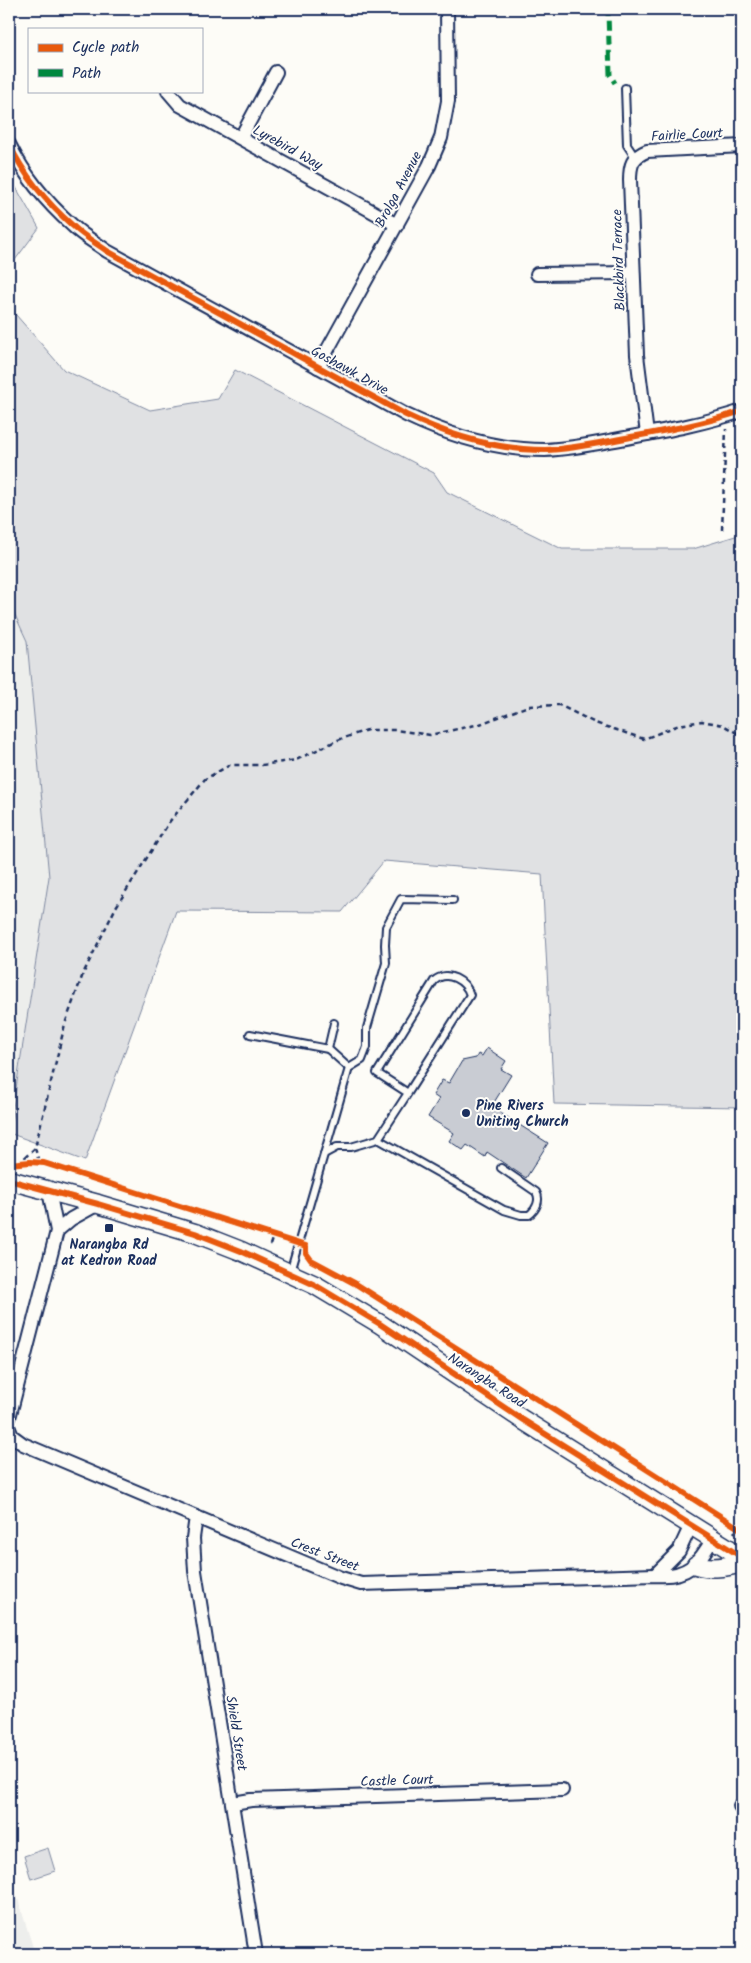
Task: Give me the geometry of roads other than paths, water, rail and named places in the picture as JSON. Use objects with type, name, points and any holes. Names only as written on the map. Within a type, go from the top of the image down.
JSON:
[{"type":"main road","name":"Narangba Road","points":[[9,1180],[98,1204],[217,1240],[315,1285],[361,1312],[523,1420],[742,1557]]},
{"type":"main road","points":[[696,1565],[704,1568],[725,1568],[742,1564]]},
{"type":"street","name":"Brolga Avenue","points":[[318,366],[429,166],[441,138],[448,101],[447,9]]},
{"type":"street","points":[[241,137],[276,72]]},
{"type":"street","name":"Lyrebird Way","points":[[169,92],[180,105],[241,137],[397,225]]},
{"type":"street","name":"Goshawk Drive","points":[[9,144],[17,159],[45,199],[73,227],[107,251],[406,415],[434,428],[465,439],[491,445],[546,450],[647,434],[742,411]]},
{"type":"street","name":"Fairlie Court","points":[[635,157],[646,151],[655,150],[742,146]]},
{"type":"street","name":"Blackbird Terrace","points":[[635,157],[630,169],[630,180],[636,355],[647,434]]},
{"type":"street","points":[[537,274],[633,273]]},
{"type":"street","points":[[9,1418],[57,1231],[49,1191]]},
{"type":"street","points":[[57,1231],[71,1219],[98,1204]]},
{"type":"street","name":"Crest Street","points":[[9,1431],[16,1440],[23,1444],[341,1578],[361,1584],[667,1576],[685,1571],[696,1565]]},
{"type":"street","name":"Shield Street","points":[[196,1517],[193,1538],[195,1571],[256,1954]]},
{"type":"street","points":[[655,1575],[678,1551],[691,1525]]},
{"type":"street","points":[[696,1565],[701,1560],[713,1538]]},
{"type":"street","name":"Castle Court","points":[[233,1803],[250,1800],[562,1790]]},
{"type":"lane","points":[[625,88],[627,145],[635,157]]},
{"type":"lane","points":[[289,1273],[349,1068],[362,1060],[367,1047],[367,1028],[386,963],[386,927],[401,900],[453,900]]},
{"type":"lane","points":[[324,1154],[337,1147],[351,1147],[378,1139],[408,1093],[470,995],[468,988],[462,981],[444,976],[434,981],[377,1073],[408,1093]]},
{"type":"lane","points":[[328,1049],[334,1023]]},
{"type":"lane","points":[[250,1034],[328,1049],[349,1068]]},
{"type":"lane","points":[[378,1139],[504,1210],[521,1216],[529,1215],[536,1208],[538,1195],[533,1189],[501,1168]]},
{"type":"place","name":"Pine Rivers Uniting Church","points":[[466,1113]]},
{"type":"place","name":"Narangba Rd at Kedron Road","points":[[109,1228]]}]
